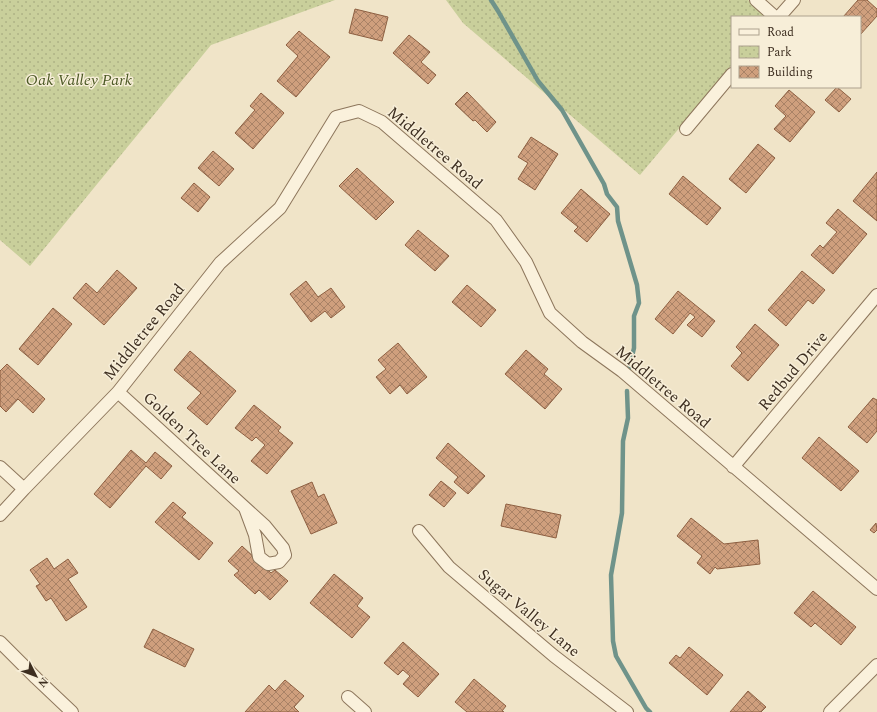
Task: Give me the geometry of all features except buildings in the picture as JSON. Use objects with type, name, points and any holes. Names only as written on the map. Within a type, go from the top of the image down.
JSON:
[{"type":"street","points":[[756,0],[774,16]]},
{"type":"street","points":[[780,16],[794,0]]},
{"type":"street","points":[[686,129],[731,75]]},
{"type":"street","name":"Middletree Road","points":[[0,515],[24,488],[118,392],[220,263],[280,208],[336,117],[359,111],[382,122],[496,220],[526,262],[550,313],[582,342],[622,371],[877,590]]},
{"type":"street","name":"Redbud Drive","points":[[733,467],[877,295]]},
{"type":"street","name":"Golden Tree Lane","points":[[118,392],[244,508]]},
{"type":"street","points":[[0,467],[24,488]]},
{"type":"street","name":"Sugar Valley Lane","points":[[419,531],[449,567],[554,656],[627,712]]},
{"type":"street","points":[[0,642],[72,712]]},
{"type":"street","points":[[830,712],[877,665]]},
{"type":"street","points":[[348,697],[365,712]]},
{"type":"green space","name":"Oak Valley Park","points":[[0,0],[335,0],[211,45],[30,266],[0,240]]},
{"type":"green space","points":[[446,0],[748,0],[767,16],[731,16],[731,66],[640,175],[463,23]]},
{"type":"waterway","points":[[491,0],[538,81],[562,110],[604,184],[607,194],[617,207],[618,221],[637,285],[639,303],[634,316],[634,348],[628,373]]},
{"type":"waterway","points":[[627,391],[628,418],[623,441],[622,513],[611,575],[613,641],[616,656],[646,708],[650,712]]}]
